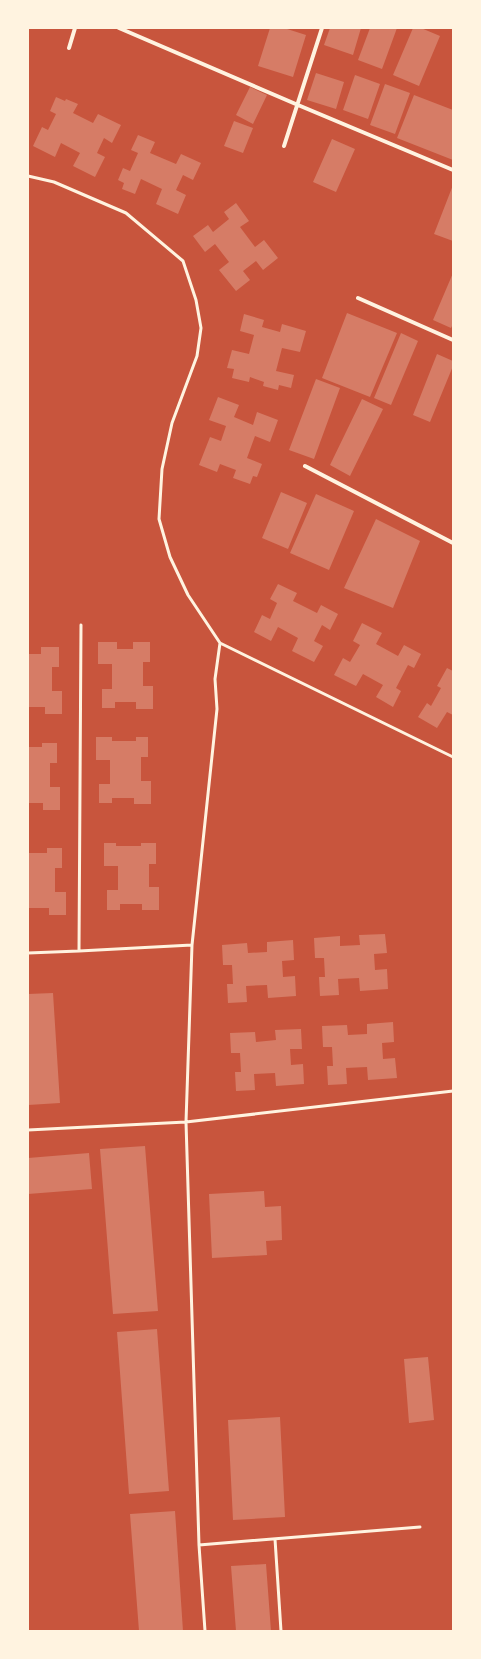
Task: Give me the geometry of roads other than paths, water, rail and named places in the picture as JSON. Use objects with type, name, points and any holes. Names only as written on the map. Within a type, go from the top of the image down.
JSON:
[{"type":"street","points":[[69,48],[75,28]]},
{"type":"street","points":[[119,28],[453,170]]},
{"type":"street","points":[[284,146],[322,28]]},
{"type":"street","points":[[358,298],[453,340]]},
{"type":"street","points":[[305,466],[453,543]]},
{"type":"lane","points":[[28,176],[54,182],[126,213],[183,261],[196,300],[201,328],[197,356],[172,423],[162,469],[159,519],[170,557],[188,595],[220,643],[453,757]]},
{"type":"lane","points":[[78,951],[81,625]]},
{"type":"lane","points":[[205,1631],[199,1545],[186,1122],[192,945],[217,709],[215,679],[220,643]]},
{"type":"lane","points":[[28,953],[192,945]]},
{"type":"lane","points":[[28,1130],[186,1122],[453,1091]]},
{"type":"lane","points":[[199,1545],[420,1527]]},
{"type":"lane","points":[[275,1539],[281,1631]]}]
